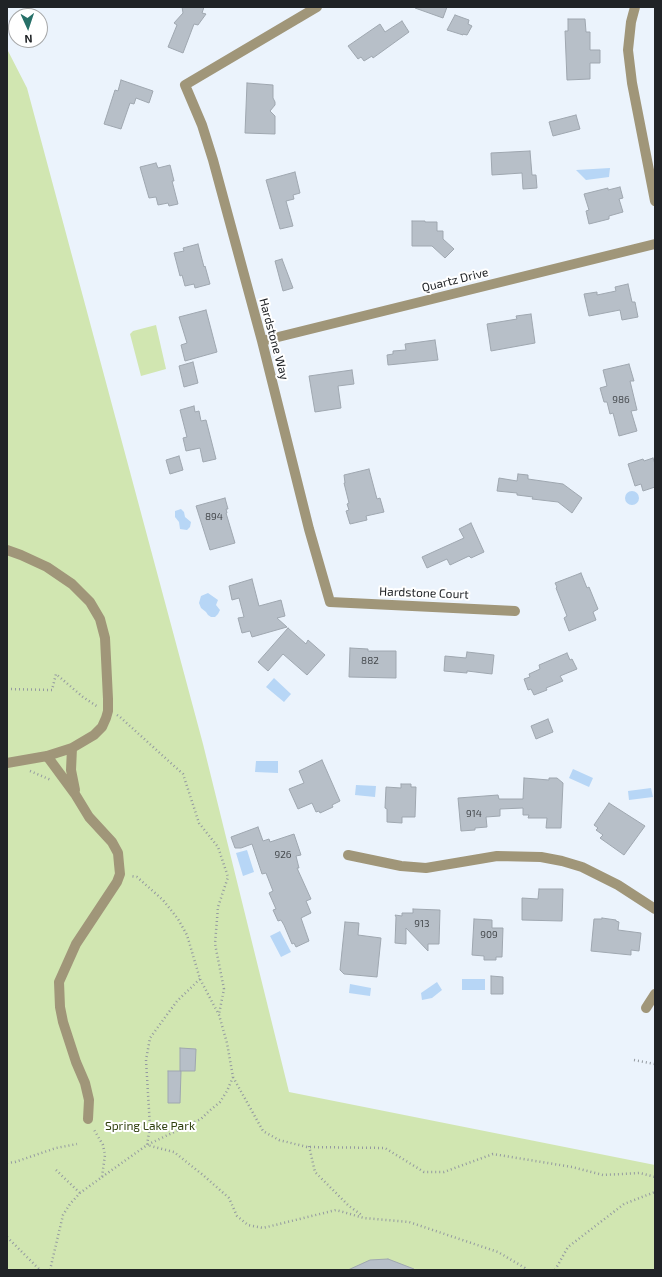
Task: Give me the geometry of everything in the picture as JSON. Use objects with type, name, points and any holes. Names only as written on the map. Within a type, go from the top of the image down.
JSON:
[{"type":"street","name":"Hardstone Way","points":[[317,7],[186,85],[202,125],[213,160],[262,341],[309,530],[330,602]]},
{"type":"street","points":[[636,7],[631,22],[628,50],[632,83],[655,202]]},
{"type":"street","name":"Quartz Drive","points":[[262,341],[655,244]]},
{"type":"street","points":[[7,550],[48,567],[72,584],[90,602],[100,619],[105,638],[108,711],[102,727],[94,735],[72,748],[47,756],[9,763]]},
{"type":"street","name":"Hardstone Court","points":[[330,602],[515,611]]},
{"type":"street","points":[[72,748],[71,770],[76,794]]},
{"type":"street","points":[[47,756],[76,794],[89,817],[112,842],[118,853],[120,874],[117,882],[76,944],[59,982],[60,1007],[63,1022],[76,1062],[85,1083],[89,1100],[88,1119]]},
{"type":"street","points":[[348,855],[401,866],[426,868],[497,856],[541,857],[582,867],[618,885],[655,909]]},
{"type":"street","points":[[646,1008],[655,994]]},
{"type":"path","points":[[7,689],[52,690],[56,674],[83,697],[102,709]]},
{"type":"path","points":[[115,714],[184,774],[199,823],[218,847],[228,877],[218,906],[215,944],[224,989],[219,1015]]},
{"type":"path","points":[[9,763],[57,782]]},
{"type":"path","points":[[120,874],[137,877],[164,900],[178,919],[187,935],[200,979],[219,1015],[227,1043],[233,1077],[263,1131],[278,1140],[309,1146],[385,1148],[424,1172],[444,1172],[493,1154],[572,1166],[603,1175],[640,1173],[655,1177]]},
{"type":"path","points":[[147,1145],[150,1127],[146,1060],[150,1038],[177,1001],[200,979]]},
{"type":"path","points":[[634,1060],[655,1064]]},
{"type":"path","points":[[50,1270],[63,1215],[80,1193],[147,1145],[201,1119],[220,1102],[233,1077]]},
{"type":"path","points":[[88,1119],[103,1144],[105,1155],[102,1177]]},
{"type":"path","points":[[7,1163],[15,1162],[56,1148],[77,1144]]},
{"type":"path","points":[[147,1145],[174,1152],[229,1198],[237,1216],[248,1225],[263,1228],[336,1210],[364,1218],[409,1222],[498,1252],[527,1270]]},
{"type":"path","points":[[309,1146],[315,1172],[349,1206],[364,1218]]},
{"type":"path","points":[[56,1170],[80,1193]]},
{"type":"path","points":[[555,1270],[568,1247],[624,1204],[655,1192]]},
{"type":"path","points":[[7,1237],[40,1270]]},
{"type":"green space","name":"Spring Lake Park","points":[[7,49],[27,88],[203,744],[289,1092],[655,1165],[655,1270],[7,1270]]},
{"type":"green space","points":[[156,325],[166,369],[141,376],[130,334],[133,331]]},
{"type":"water","points":[[610,168],[609,177],[586,180],[576,170]]},
{"type":"water","points":[[629,491],[635,491],[639,495],[639,501],[635,505],[629,505],[625,501],[625,495]]},
{"type":"water","points":[[181,509],[184,512],[185,517],[191,522],[190,527],[187,530],[180,529],[179,522],[175,517],[175,511]]},
{"type":"water","points":[[208,593],[218,600],[216,605],[220,610],[215,617],[208,615],[201,608],[199,603],[201,596]]},
{"type":"water","points":[[274,678],[291,694],[284,702],[266,687]]},
{"type":"water","points":[[256,761],[278,761],[278,773],[255,772]]},
{"type":"water","points":[[573,769],[593,778],[589,787],[569,778]]},
{"type":"water","points":[[356,785],[376,786],[375,797],[355,795]]},
{"type":"water","points":[[651,788],[653,797],[629,800],[628,791]]},
{"type":"water","points":[[247,850],[254,872],[243,876],[236,853]]},
{"type":"water","points":[[280,931],[291,952],[281,957],[270,936]]},
{"type":"water","points":[[462,979],[485,979],[485,990],[462,990]]},
{"type":"water","points":[[437,982],[442,990],[432,998],[422,1000],[421,993]]},
{"type":"water","points":[[350,984],[371,988],[370,996],[349,993]]},
{"type":"building","points":[[182,7],[204,7],[202,13],[206,14],[198,25],[194,24],[183,53],[168,47],[177,25],[174,23],[183,13]]},
{"type":"building","points":[[415,7],[447,7],[443,18]]},
{"type":"building","points":[[455,15],[469,20],[468,24],[472,26],[467,35],[447,30]]},
{"type":"building","points":[[568,19],[585,19],[586,32],[590,32],[590,50],[600,50],[600,63],[590,63],[590,79],[567,80],[565,31],[568,31]]},
{"type":"building","points":[[402,21],[409,32],[373,58],[372,56],[364,61],[361,57],[358,59],[348,46],[380,24],[385,32]]},
{"type":"building","points":[[121,80],[153,91],[149,103],[136,98],[134,104],[130,103],[121,129],[104,124],[115,90],[118,91]]},
{"type":"building","points":[[247,83],[273,85],[273,98],[275,105],[270,111],[275,116],[275,134],[245,133]]},
{"type":"building","points":[[576,115],[580,129],[553,136],[549,122]]},
{"type":"building","points":[[530,151],[532,175],[536,175],[537,188],[523,189],[522,173],[492,175],[491,153]]},
{"type":"building","points":[[156,163],[158,168],[170,165],[174,181],[172,181],[178,204],[169,206],[168,203],[158,205],[156,197],[149,198],[140,167]]},
{"type":"building","points":[[295,172],[300,193],[293,195],[294,199],[286,201],[293,226],[280,229],[266,180]]},
{"type":"building","points":[[620,187],[623,198],[619,199],[623,212],[609,216],[609,219],[589,224],[586,211],[589,210],[584,194],[608,188],[608,190]]},
{"type":"building","points":[[412,221],[437,222],[437,231],[443,231],[443,239],[454,249],[445,258],[432,246],[412,246]]},
{"type":"building","points":[[198,244],[210,284],[195,288],[194,284],[185,286],[182,275],[180,276],[174,253],[184,251],[183,248]]},
{"type":"building","points":[[282,259],[293,288],[283,291],[275,261]]},
{"type":"building","points":[[628,284],[632,302],[635,302],[638,317],[622,320],[620,310],[589,316],[584,294],[597,292],[597,295],[616,291],[615,287]]},
{"type":"building","points":[[206,310],[217,352],[185,361],[181,345],[187,343],[179,317]]},
{"type":"building","points":[[531,314],[535,343],[491,351],[487,324],[517,319],[516,316]]},
{"type":"building","points":[[435,340],[438,360],[388,365],[387,355],[393,354],[393,351],[406,350],[405,344]]},
{"type":"building","points":[[193,362],[198,383],[184,387],[179,366]]},
{"type":"building","points":[[629,364],[634,381],[630,381],[637,410],[631,411],[637,431],[619,436],[613,413],[610,414],[607,402],[604,402],[600,388],[607,386],[603,370]]},
{"type":"building","points":[[352,370],[354,384],[338,386],[341,408],[315,412],[309,376]]},
{"type":"building","points":[[194,406],[195,412],[199,411],[201,421],[206,420],[216,459],[203,462],[200,448],[186,451],[183,438],[187,437],[180,410]]},
{"type":"building","points":[[179,456],[183,470],[170,474],[166,460]]},
{"type":"building","points":[[653,458],[655,464],[655,487],[643,491],[641,484],[635,486],[628,464],[643,459],[644,461]]},
{"type":"building","points":[[369,469],[377,499],[380,498],[384,512],[366,516],[367,520],[350,524],[346,511],[349,510],[347,504],[349,503],[344,483],[344,475]]},
{"type":"building","points":[[518,474],[528,475],[528,479],[563,484],[582,498],[572,513],[558,502],[532,499],[533,497],[517,495],[517,493],[497,491],[499,478],[517,481]]},
{"type":"building","points":[[225,498],[228,509],[226,509],[226,513],[235,543],[210,550],[196,506]]},
{"type":"building","points":[[471,523],[484,552],[471,558],[469,556],[450,565],[447,559],[427,568],[422,557],[464,538],[459,529]]},
{"type":"building","points":[[581,573],[587,588],[589,587],[598,609],[593,612],[596,620],[569,631],[564,618],[567,616],[555,583]]},
{"type":"building","points":[[252,579],[259,606],[281,600],[285,616],[277,618],[287,627],[252,637],[250,631],[242,633],[238,618],[244,617],[239,598],[232,600],[229,586]]},
{"type":"building","points":[[288,628],[306,644],[308,640],[325,655],[307,675],[283,654],[268,671],[258,662]]},
{"type":"building","points":[[350,648],[368,649],[368,651],[396,651],[396,678],[349,677]]},
{"type":"building","points":[[467,652],[494,655],[492,674],[467,671],[467,673],[444,671],[445,656],[466,658]]},
{"type":"building","points":[[567,653],[577,669],[560,676],[563,681],[546,688],[547,690],[534,695],[531,689],[528,690],[524,679],[530,677],[529,674],[540,669],[539,665]]},
{"type":"building","points":[[548,719],[553,732],[536,739],[531,726]]},
{"type":"building","points":[[322,760],[340,801],[332,805],[333,807],[320,813],[319,811],[316,812],[312,803],[298,809],[289,789],[304,783],[299,771]]},
{"type":"building","points":[[524,778],[549,780],[549,778],[557,778],[563,783],[561,828],[546,828],[547,818],[528,818],[529,815],[523,815],[523,808],[500,809],[500,816],[486,817],[487,827],[461,831],[458,798],[498,795],[499,799],[523,799]]},
{"type":"building","points":[[401,784],[411,784],[411,787],[416,787],[415,817],[402,817],[402,823],[387,822],[387,809],[385,808],[386,787],[401,788]]},
{"type":"building","points":[[609,803],[645,826],[624,855],[600,838],[603,835],[596,830],[598,828],[594,825]]},
{"type":"building","points":[[258,827],[263,841],[269,839],[270,842],[294,834],[301,855],[296,856],[299,868],[297,868],[311,899],[306,901],[311,913],[301,918],[309,941],[296,947],[294,943],[292,944],[284,925],[281,920],[278,921],[273,910],[276,909],[269,893],[273,891],[266,873],[262,874],[252,844],[241,848],[235,848],[231,837]]},
{"type":"building","points":[[539,889],[563,889],[562,921],[522,920],[522,898],[538,899]]},
{"type":"building","points":[[413,909],[440,910],[439,944],[428,944],[428,951],[406,928],[406,944],[395,943],[395,915],[402,916],[402,913],[413,913]]},
{"type":"building","points":[[602,918],[616,920],[619,922],[618,930],[641,933],[639,951],[631,950],[631,955],[591,951],[594,919]]},
{"type":"building","points":[[474,919],[492,920],[492,928],[503,928],[502,957],[496,957],[496,960],[484,960],[484,956],[472,955]]},
{"type":"building","points":[[345,922],[359,923],[358,935],[381,938],[377,977],[344,974],[340,970]]},
{"type":"building","points":[[491,976],[503,977],[503,994],[491,994]]},
{"type":"building","points":[[180,1048],[196,1049],[195,1071],[180,1071]]},
{"type":"building","points":[[168,1071],[181,1071],[180,1103],[168,1103]]},
{"type":"building","points":[[388,1259],[414,1270],[348,1270],[370,1260]]}]
